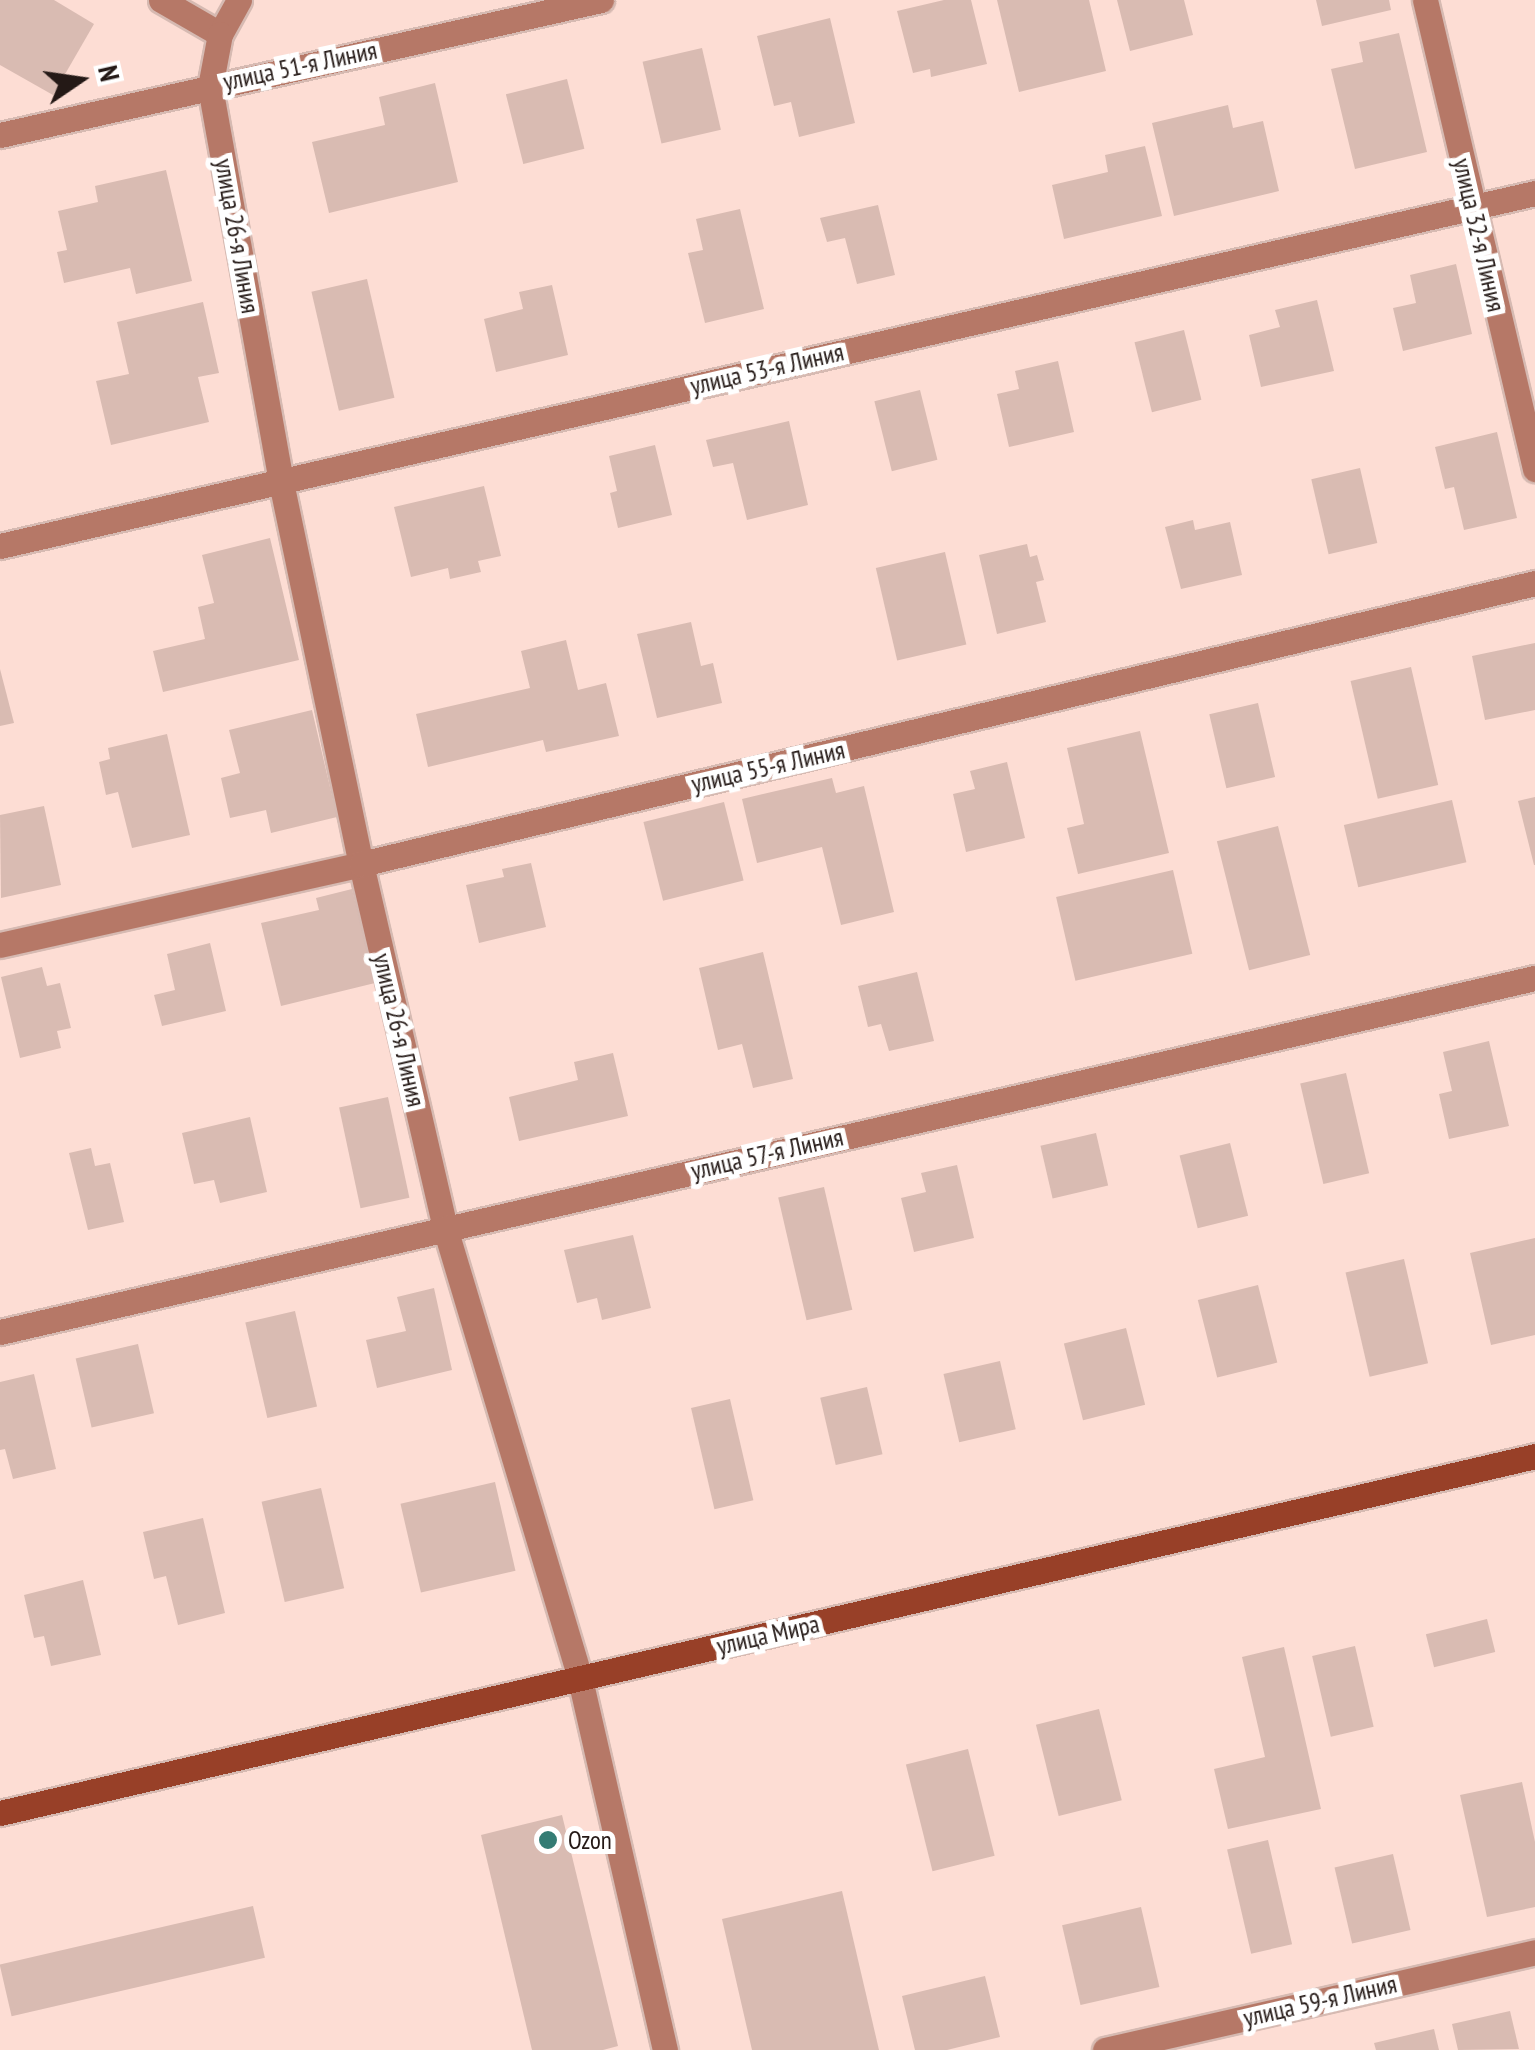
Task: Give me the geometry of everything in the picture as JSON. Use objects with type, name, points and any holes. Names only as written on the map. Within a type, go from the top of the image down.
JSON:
[{"type":"main road","name":"улица Мира","points":[[0,1813],[1535,1456]]},
{"type":"street","points":[[161,0],[220,34]]},
{"type":"street","name":"улица 26-я Линия","points":[[239,0],[220,34],[210,86],[281,482],[361,864],[445,1228],[580,1680],[664,2050]]},
{"type":"street","name":"улица 51-я Линия","points":[[0,135],[601,0]]},
{"type":"street","name":"улица 32-я Линия","points":[[1425,0],[1535,468]]},
{"type":"street","name":"улица 53-я Линия","points":[[0,546],[1535,192]]},
{"type":"street","name":"улица 55-я Линия","points":[[0,945],[361,864],[1535,583]]},
{"type":"street","name":"улица 57-я Линия","points":[[0,1332],[1535,978]]},
{"type":"street","name":"улица 59-я Линия","points":[[1105,2050],[1535,1952]]},
{"type":"building","points":[[0,0],[54,0],[94,24],[53,95],[0,65]]},
{"type":"building","points":[[944,0],[971,0],[987,64],[931,77],[930,69],[913,73],[897,11]]},
{"type":"building","points":[[997,0],[1089,0],[1106,71],[1019,92]]},
{"type":"building","points":[[1117,0],[1184,0],[1193,35],[1130,51]]},
{"type":"building","points":[[1316,0],[1389,0],[1391,10],[1322,26]]},
{"type":"building","points":[[830,18],[855,123],[799,137],[791,102],[774,106],[757,36]]},
{"type":"building","points":[[1399,33],[1427,152],[1355,169],[1331,69],[1363,62],[1359,42]]},
{"type":"building","points":[[702,48],[721,130],[661,144],[643,62]]},
{"type":"building","points":[[567,79],[584,149],[523,164],[506,94]]},
{"type":"building","points":[[435,83],[458,182],[329,213],[312,142],[385,125],[379,97]]},
{"type":"building","points":[[1228,105],[1233,128],[1263,121],[1279,191],[1174,216],[1152,123]]},
{"type":"building","points":[[1145,146],[1162,216],[1064,239],[1052,185],[1108,172],[1105,155]]},
{"type":"building","points":[[166,170],[192,281],[136,294],[130,268],[64,283],[57,252],[67,250],[58,211],[98,202],[95,186]]},
{"type":"building","points":[[878,205],[895,275],[857,284],[845,238],[827,242],[820,218]]},
{"type":"building","points":[[740,209],[764,309],[705,323],[688,253],[703,250],[696,219]]},
{"type":"building","points":[[1456,264],[1472,334],[1403,351],[1393,308],[1416,303],[1410,275]]},
{"type":"building","points":[[367,279],[394,398],[339,411],[311,292]]},
{"type":"building","points":[[552,285],[568,355],[496,372],[484,319],[523,309],[519,292]]},
{"type":"building","points":[[1317,300],[1334,371],[1261,387],[1249,335],[1280,327],[1275,310]]},
{"type":"building","points":[[203,302],[219,373],[198,377],[209,422],[111,445],[96,381],[129,374],[117,322]]},
{"type":"building","points":[[1184,330],[1201,400],[1152,412],[1135,342]]},
{"type":"building","points":[[1058,361],[1074,432],[1009,447],[997,394],[1019,389],[1015,371]]},
{"type":"building","points":[[920,390],[937,460],[892,471],[874,401]]},
{"type":"building","points":[[789,421],[808,505],[747,520],[733,463],[713,467],[706,440]]},
{"type":"building","points":[[1497,432],[1517,518],[1464,530],[1454,487],[1445,489],[1435,447]]},
{"type":"building","points":[[655,445],[672,515],[618,528],[610,493],[617,491],[609,456]]},
{"type":"building","points":[[1360,468],[1377,543],[1329,554],[1311,479]]},
{"type":"building","points":[[484,486],[501,556],[478,561],[481,572],[450,579],[448,568],[411,577],[394,507]]},
{"type":"building","points":[[1193,520],[1195,530],[1230,522],[1242,575],[1181,589],[1165,527]]},
{"type":"building","points":[[270,538],[299,660],[163,692],[153,651],[205,639],[198,607],[214,603],[202,555]]},
{"type":"building","points":[[1027,544],[1030,557],[1037,555],[1044,580],[1036,582],[1046,622],[997,634],[979,555]]},
{"type":"building","points":[[945,552],[966,645],[897,661],[876,568]]},
{"type":"building","points":[[691,622],[701,666],[713,663],[722,703],[657,718],[637,634]]},
{"type":"building","points":[[566,640],[578,690],[606,683],[619,736],[546,752],[543,740],[428,767],[416,714],[530,688],[521,651]]},
{"type":"building","points":[[1535,643],[1535,710],[1485,720],[1472,656]]},
{"type":"building","points":[[1411,667],[1438,785],[1378,799],[1351,681]]},
{"type":"building","points":[[0,669],[14,723],[0,726]]},
{"type":"building","points":[[1258,703],[1275,777],[1226,788],[1209,714]]},
{"type":"building","points":[[312,710],[337,817],[271,833],[266,810],[230,818],[221,778],[240,773],[229,730]]},
{"type":"building","points":[[1140,731],[1169,853],[1078,874],[1067,828],[1084,824],[1067,748]]},
{"type":"building","points":[[167,734],[190,835],[132,848],[118,792],[106,795],[99,762],[110,759],[108,748]]},
{"type":"building","points":[[1007,762],[1025,838],[966,852],[953,794],[975,789],[970,771]]},
{"type":"building","points":[[832,778],[836,793],[864,786],[894,912],[841,925],[822,847],[757,863],[742,799]]},
{"type":"building","points":[[1535,797],[1535,865],[1534,865],[1518,801]]},
{"type":"building","points":[[1452,800],[1466,862],[1358,887],[1344,825]]},
{"type":"building","points":[[724,802],[744,881],[663,901],[643,822]]},
{"type":"building","points":[[44,806],[61,885],[1,898],[0,815]]},
{"type":"building","points":[[1278,826],[1310,955],[1249,970],[1217,841]]},
{"type":"building","points":[[531,863],[546,927],[479,943],[466,885],[504,877],[502,869]]},
{"type":"building","points":[[1173,870],[1192,954],[1075,981],[1056,897]]},
{"type":"building","points":[[352,889],[375,983],[281,1006],[261,923],[319,910],[316,898]]},
{"type":"building","points":[[210,943],[226,1011],[162,1026],[154,995],[175,990],[167,954]]},
{"type":"building","points":[[763,952],[793,1079],[753,1088],[742,1044],[718,1050],[699,968]]},
{"type":"building","points":[[42,967],[47,986],[60,983],[71,1028],[57,1031],[61,1048],[20,1058],[1,977]]},
{"type":"building","points":[[917,972],[934,1041],[889,1051],[881,1024],[868,1027],[858,986]]},
{"type":"building","points":[[1489,1041],[1509,1126],[1449,1139],[1439,1094],[1452,1091],[1443,1052]]},
{"type":"building","points":[[613,1053],[628,1116],[519,1141],[509,1097],[578,1080],[574,1062]]},
{"type":"building","points":[[1346,1073],[1369,1173],[1323,1184],[1300,1084]]},
{"type":"building","points":[[388,1097],[409,1198],[361,1208],[339,1107]]},
{"type":"building","points":[[250,1117],[267,1192],[220,1203],[214,1180],[194,1184],[182,1133]]},
{"type":"building","points":[[1096,1133],[1108,1186],[1053,1198],[1040,1146]]},
{"type":"building","points":[[1230,1143],[1248,1216],[1198,1228],[1180,1156]]},
{"type":"building","points":[[91,1148],[95,1166],[110,1163],[124,1222],[88,1230],[69,1153]]},
{"type":"building","points":[[957,1165],[974,1238],[914,1252],[901,1198],[926,1192],[921,1173]]},
{"type":"building","points":[[824,1187],[852,1310],[807,1320],[778,1198]]},
{"type":"building","points":[[633,1235],[651,1308],[602,1320],[597,1298],[577,1303],[564,1250]]},
{"type":"building","points":[[1535,1238],[1535,1335],[1491,1345],[1470,1253]]},
{"type":"building","points":[[1404,1259],[1428,1363],[1370,1377],[1346,1272]]},
{"type":"building","points":[[1258,1285],[1277,1363],[1217,1378],[1198,1300]]},
{"type":"building","points":[[434,1288],[452,1370],[377,1388],[366,1340],[406,1331],[397,1297]]},
{"type":"building","points":[[295,1311],[317,1406],[267,1418],[245,1322]]},
{"type":"building","points":[[1126,1328],[1145,1405],[1083,1420],[1064,1343]]},
{"type":"building","points":[[138,1344],[154,1413],[92,1428],[76,1358]]},
{"type":"building","points":[[1000,1361],[1016,1429],[959,1442],[943,1374]]},
{"type":"building","points":[[34,1374],[56,1469],[13,1479],[5,1449],[0,1450],[0,1382]]},
{"type":"building","points":[[867,1387],[883,1454],[836,1465],[820,1398]]},
{"type":"building","points":[[730,1399],[753,1500],[714,1509],[691,1408]]},
{"type":"building","points":[[495,1482],[515,1571],[421,1592],[400,1504]]},
{"type":"building","points":[[321,1488],[344,1588],[285,1602],[262,1502]]},
{"type":"building","points":[[203,1518],[225,1613],[178,1625],[166,1576],[154,1579],[143,1532]]},
{"type":"building","points":[[83,1580],[101,1655],[51,1666],[44,1636],[34,1638],[24,1595]]},
{"type":"building","points":[[1487,1619],[1495,1652],[1434,1667],[1426,1634]]},
{"type":"building","points":[[1355,1646],[1374,1727],[1331,1737],[1312,1656]]},
{"type":"building","points":[[1284,1647],[1321,1809],[1228,1829],[1214,1769],[1265,1757],[1242,1657]]},
{"type":"building","points":[[1099,1709],[1122,1800],[1059,1816],[1036,1725]]},
{"type":"building","points":[[968,1749],[995,1856],[933,1871],[906,1764]]},
{"type":"building","points":[[1522,1782],[1535,1842],[1535,1907],[1487,1917],[1460,1795]]},
{"type":"building","points":[[562,1815],[618,2046],[603,2050],[532,2050],[481,1835]]},
{"type":"building","points":[[1268,1840],[1292,1944],[1251,1954],[1227,1849]]},
{"type":"building","points":[[1393,1854],[1411,1930],[1352,1943],[1335,1867]]},
{"type":"building","points":[[842,1891],[879,2050],[752,2050],[722,1919]]},
{"type":"building","points":[[253,1906],[265,1958],[12,2016],[0,1964]]},
{"type":"building","points":[[1141,1907],[1159,1987],[1081,2005],[1062,1925]]},
{"type":"building","points":[[985,1976],[1000,2037],[947,2050],[915,2050],[902,1996]]},
{"type":"building","points":[[1510,2011],[1519,2049],[1458,2050],[1452,2024]]},
{"type":"building","points":[[1434,2029],[1439,2050],[1376,2050],[1374,2043]]},
{"type":"place","name":"Ozon","points":[[548,1840]]}]
